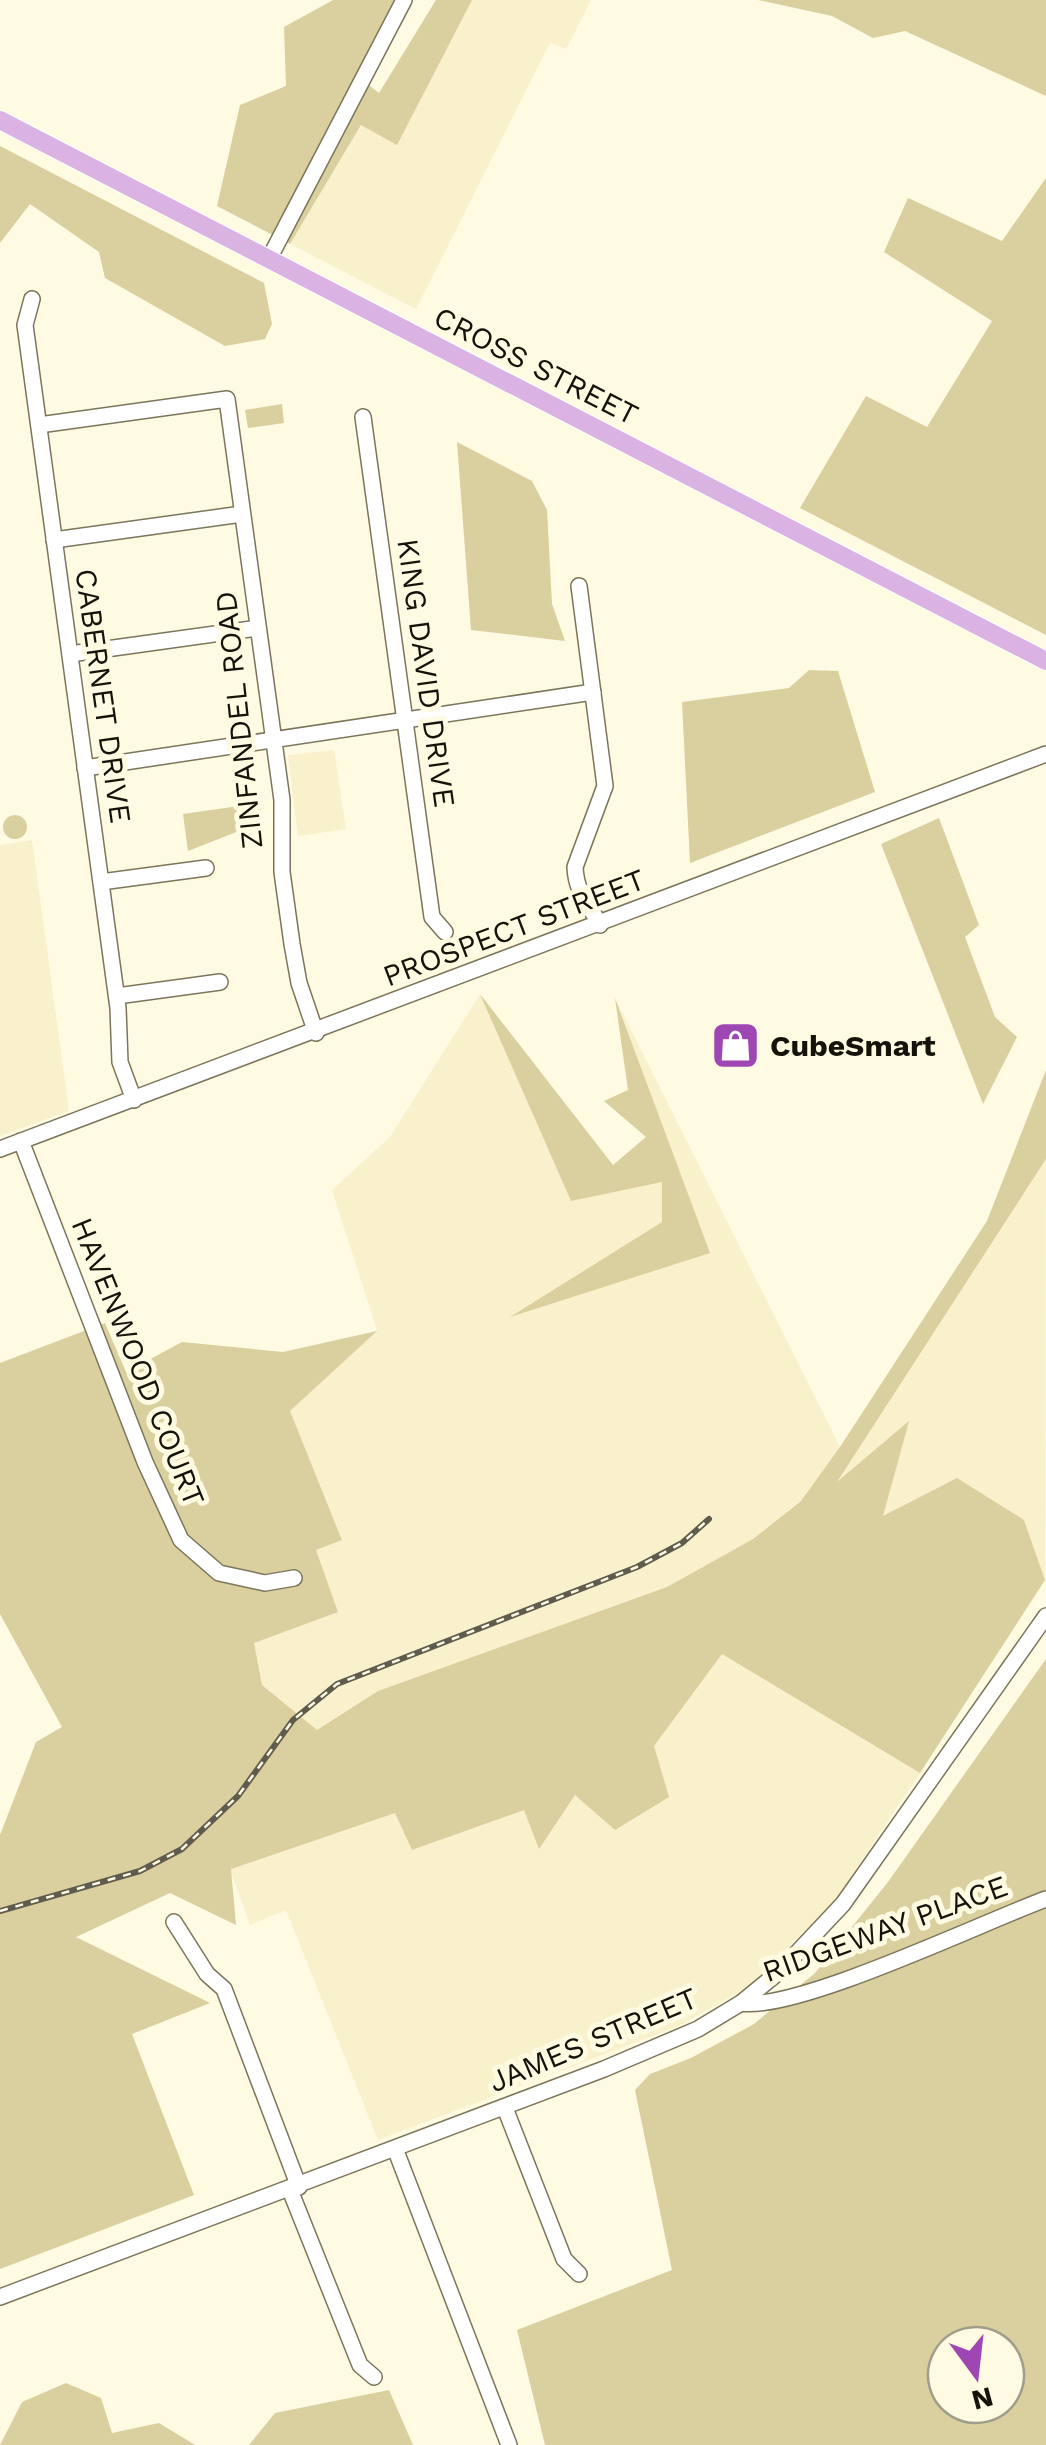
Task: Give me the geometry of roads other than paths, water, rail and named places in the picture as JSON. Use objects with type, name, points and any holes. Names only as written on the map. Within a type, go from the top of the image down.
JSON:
[{"type":"main road","name":"CROSS STREET","points":[[0,120],[1046,661]]},
{"type":"street","points":[[269,259],[404,0]]},
{"type":"street","name":"CABERNET DRIVE","points":[[32,299],[25,325],[117,996],[120,1062],[134,1100]]},
{"type":"street","name":"ZINFANDEL ROAD","points":[[38,425],[227,400],[274,742],[292,944],[299,983],[316,1033]]},
{"type":"street","name":"KING DAVID DRIVE","points":[[363,417],[432,917],[445,932]]},
{"type":"street","points":[[54,540],[242,514]]},
{"type":"street","points":[[578,586],[605,786],[576,879],[582,900],[597,920]]},
{"type":"street","points":[[70,654],[258,628]]},
{"type":"street","points":[[86,768],[404,724],[593,692]]},
{"type":"street","name":"PROSPECT STREET","points":[[0,1150],[316,1033],[597,920],[1046,754]]},
{"type":"street","points":[[101,882],[206,868]]},
{"type":"street","points":[[117,996],[220,982]]},
{"type":"street","name":"HAVENWOOD COURT","points":[[21,1142],[145,1462],[181,1540],[218,1573],[265,1583],[294,1578]]},
{"type":"street","name":"JAMES STREET","points":[[0,2297],[505,2108],[698,2029],[741,2003],[780,1971],[844,1904],[1046,1616]]},
{"type":"street","name":"RIDGEWAY PLACE","points":[[741,2003],[771,2004],[817,1989],[1046,1900]]},
{"type":"street","points":[[174,1922],[207,1974],[224,1989],[360,2365],[374,2377]]},
{"type":"street","points":[[505,2108],[564,2259],[579,2274]]},
{"type":"street","points":[[396,2151],[509,2445]]},
{"type":"railway","points":[[0,1911],[140,1871],[182,1849],[238,1796],[293,1720],[337,1684],[637,1567],[682,1543],[709,1519]]},
{"type":"place","name":"CubeSmart","points":[[735,1046]]}]
